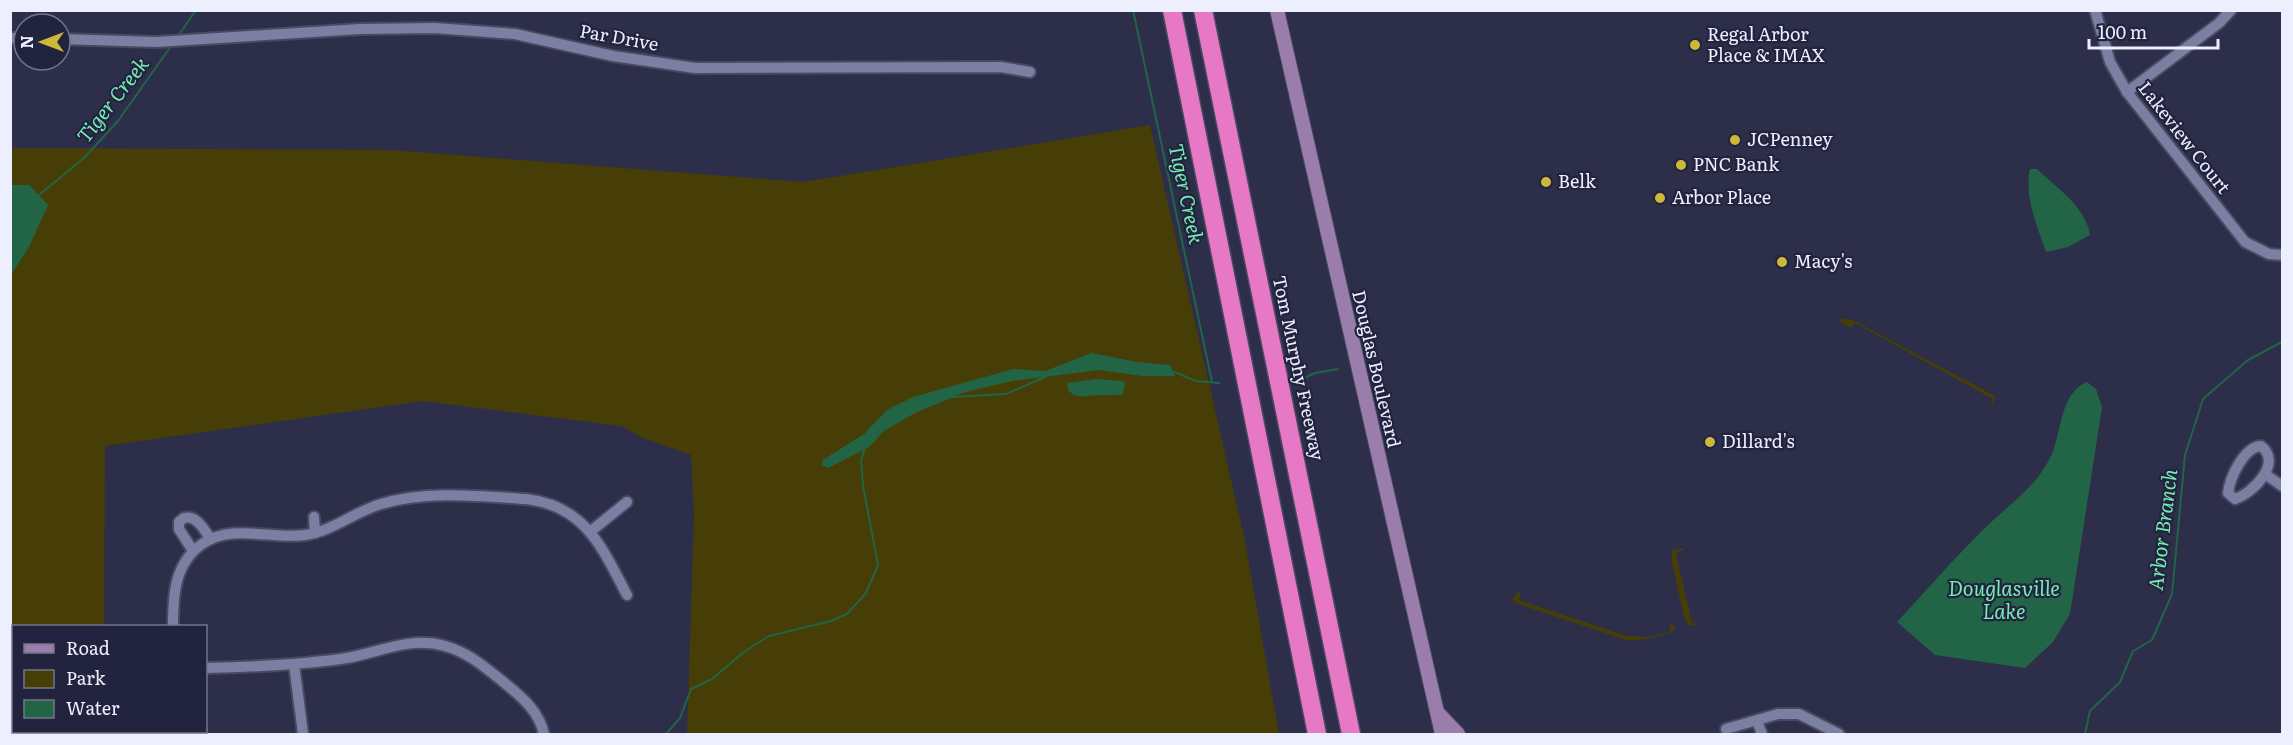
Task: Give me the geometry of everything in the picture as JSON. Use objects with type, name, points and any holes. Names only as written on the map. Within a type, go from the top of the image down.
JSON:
[{"type":"highway","points":[[1160,10],[1223,259]]},
{"type":"highway","points":[[1172,10],[1317,735]]},
{"type":"highway","name":"Tom Murphy Freeway","points":[[1203,10],[1351,735]]},
{"type":"highway","points":[[1209,10],[1215,71]]},
{"type":"main road","name":"Douglas Boulevard","points":[[1277,10],[1442,735]]},
{"type":"main road","points":[[1438,713],[1458,735]]},
{"type":"street","name":"Lakeview Court","points":[[2095,10],[2110,62],[2127,92],[2245,242],[2269,254],[2283,255]]},
{"type":"street","points":[[2127,92],[2219,23],[2231,10]]},
{"type":"street","name":"Par Drive","points":[[72,39],[156,42],[360,29],[435,28],[514,34],[613,56],[694,68],[1001,67],[1030,72]]},
{"type":"street","points":[[2261,446],[2268,451],[2270,460],[2265,474],[2244,496],[2235,499],[2228,493],[2229,483],[2248,451],[2254,447],[2261,446]]},
{"type":"street","points":[[2265,474],[2283,486]]},
{"type":"street","points":[[172,625],[175,585],[180,570],[193,551],[211,539],[246,534],[295,536],[315,533],[382,504],[408,499],[448,496],[539,500],[564,509],[591,531],[627,595]]},
{"type":"street","points":[[591,531],[627,502]]},
{"type":"street","points":[[314,517],[315,533]]},
{"type":"street","points":[[193,551],[179,530],[179,522],[184,518],[196,519],[211,539]]},
{"type":"street","points":[[207,668],[294,664],[354,656],[402,644],[445,646],[472,657],[521,696],[539,718],[544,735]]},
{"type":"street","points":[[294,664],[303,735]]},
{"type":"street","points":[[1726,729],[1778,714],[1799,714],[1839,735]]},
{"type":"street","points":[[1757,721],[1762,735]]},
{"type":"green space","points":[[1150,125],[1245,541],[1279,734],[687,734],[694,515],[691,455],[643,438],[621,426],[423,401],[105,446],[104,625],[12,625],[11,712],[11,148],[393,150],[803,182]]},
{"type":"green space","points":[[1843,318],[1855,321],[1995,396],[1993,405],[1991,404],[1993,399],[1855,323],[1851,328],[1840,322]]},
{"type":"green space","points":[[1684,548],[1676,553],[1692,623],[1701,623],[1692,626],[1688,625],[1684,617],[1671,559],[1673,549]]},
{"type":"green space","points":[[1518,592],[1521,594],[1519,600],[1627,636],[1651,637],[1670,631],[1672,623],[1675,627],[1674,631],[1663,635],[1629,641],[1515,603],[1512,599]]},
{"type":"water","points":[[2030,169],[2037,169],[2069,198],[2083,215],[2090,235],[2068,247],[2046,252],[2030,200]]},
{"type":"water","points":[[11,185],[29,185],[48,205],[29,247],[11,275]]},
{"type":"water","points":[[1092,353],[1137,362],[1170,365],[1175,376],[1142,376],[1099,370],[1012,381],[965,392],[915,413],[884,431],[869,447],[828,468],[822,465],[823,460],[864,434],[887,410],[913,397],[1013,369],[1045,371]]},
{"type":"water","points":[[1097,379],[1123,381],[1125,384],[1123,394],[1078,396],[1068,389],[1067,383]]},
{"type":"water","name":"Douglasville Lake","points":[[2087,382],[2096,389],[2102,407],[2070,614],[2053,642],[2025,668],[1935,655],[1897,622],[1974,539],[2037,478],[2054,449],[2071,395]]},
{"type":"waterway","name":"Tiger Creek","points":[[178,36],[196,10]]},
{"type":"waterway","name":"Tiger Creek","points":[[1133,10],[1212,382]]},
{"type":"waterway","name":"Tiger Creek","points":[[39,195],[85,157],[118,121],[171,46]]},
{"type":"waterway","name":"Arbor Branch","points":[[2085,734],[2090,711],[2120,682],[2133,651],[2152,640],[2172,594],[2185,455],[2203,399],[2248,360],[2282,342]]},
{"type":"waterway","points":[[1300,380],[1315,373],[1338,369]]},
{"type":"waterway","points":[[1172,371],[1196,381],[1219,383]]},
{"type":"waterway","points":[[953,397],[1006,394],[1045,377]]},
{"type":"waterway","points":[[666,734],[680,718],[691,689],[712,679],[745,651],[769,636],[831,621],[847,614],[866,593],[878,565],[863,486],[861,461],[865,447]]},
{"type":"place","name":"Regal Arbor Place & IMAX","points":[[1695,45]]},
{"type":"place","name":"JCPenney","points":[[1735,140]]},
{"type":"place","name":"PNC Bank","points":[[1681,165]]},
{"type":"place","name":"Belk","points":[[1546,182]]},
{"type":"place","name":"Arbor Place","points":[[1660,198]]},
{"type":"place","name":"Macy's","points":[[1782,262]]},
{"type":"place","name":"Dillard's","points":[[1710,442]]}]
